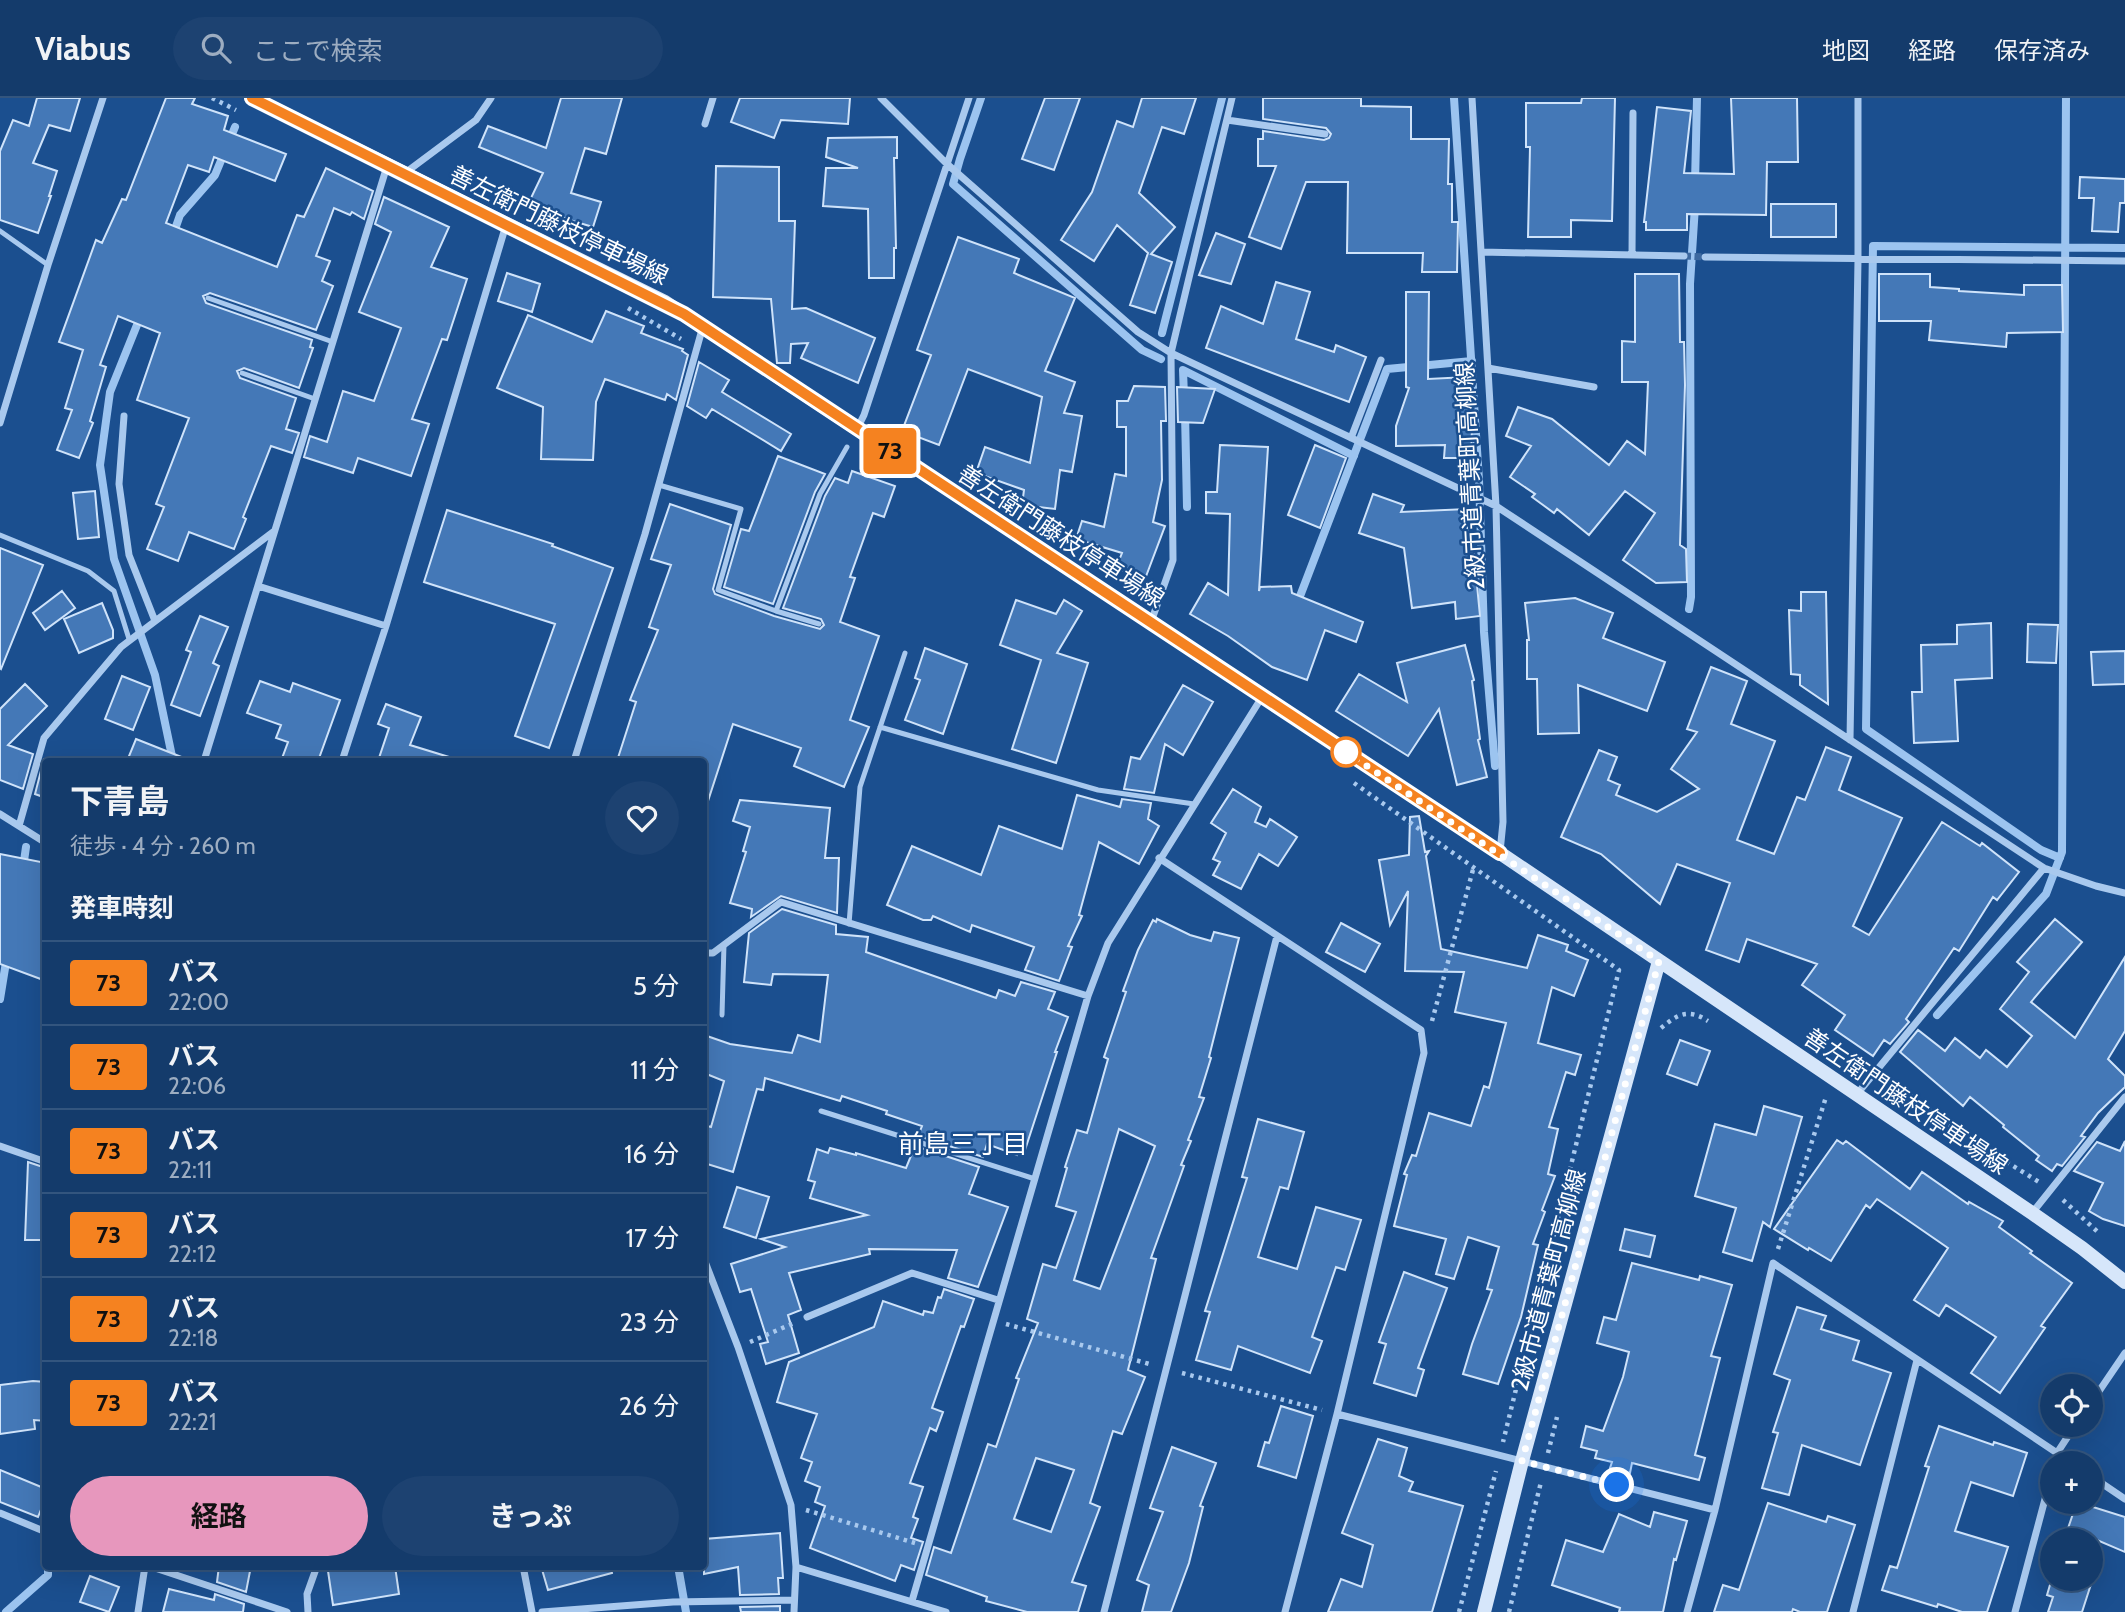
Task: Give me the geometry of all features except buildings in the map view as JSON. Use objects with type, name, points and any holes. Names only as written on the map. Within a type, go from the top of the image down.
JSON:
[{"type":"main road","name":"善左衛門藤枝停車場線","points":[[252,98],[658,299],[704,326],[857,430],[1500,853],[1706,995],[2032,1213],[2125,1282]]},
{"type":"main road","name":"2級市道青葉町高柳線","points":[[1484,1612],[1522,1461],[1659,961]]},
{"type":"street","points":[[0,423],[103,98]]},
{"type":"street","points":[[403,174],[476,120],[491,98]]},
{"type":"street","points":[[705,124],[713,98]]},
{"type":"street","points":[[881,98],[966,182],[1138,332],[1171,353],[1496,506],[2044,868],[2125,893]]},
{"type":"street","points":[[857,430],[970,98]]},
{"type":"street","points":[[1151,622],[1173,560],[1171,353],[1232,98]]},
{"type":"street","name":"2級市道青葉町高柳線","points":[[1472,98],[1496,506],[1503,822],[1500,853]]},
{"type":"street","points":[[1850,740],[1858,98]]},
{"type":"street","points":[[1632,255],[1633,113]]},
{"type":"street","points":[[1227,120],[1325,134]]},
{"type":"street","points":[[205,758],[387,166]]},
{"type":"street","points":[[343,758],[386,626],[506,225]]},
{"type":"street","points":[[1481,252],[1684,256]]},
{"type":"street","points":[[1705,257],[2125,261]]},
{"type":"street","points":[[575,758],[659,485],[704,326]]},
{"type":"street","points":[[1351,438],[1381,360]]},
{"type":"street","points":[[1488,369],[1594,387]]},
{"type":"street","points":[[124,416],[119,484],[129,555],[155,621]]},
{"type":"street","points":[[19,826],[44,738],[131,637],[275,531]]},
{"type":"street","points":[[258,586],[386,626]]},
{"type":"street","points":[[912,1601],[1088,996],[1108,943],[1262,696]]},
{"type":"street","points":[[0,814],[42,840]]},
{"type":"street","points":[[1159,858],[1421,1030],[1423,1053],[1285,1612]]},
{"type":"street","points":[[1857,1094],[2044,868]]},
{"type":"street","points":[[707,953],[713,953],[781,902],[1088,996]]},
{"type":"street","points":[[1104,1612],[1277,936]]},
{"type":"street","points":[[2032,1213],[2125,1097]]},
{"type":"street","points":[[0,1146],[42,1161]]},
{"type":"street","points":[[1687,1612],[1715,1510],[1773,1263],[2054,1451]]},
{"type":"street","points":[[707,1267],[738,1347],[792,1505],[796,1567],[794,1612]]},
{"type":"street","points":[[807,1317],[912,1273],[998,1300]]},
{"type":"street","points":[[2103,1385],[2125,1353]]},
{"type":"street","points":[[1853,1612],[1917,1360]]},
{"type":"street","points":[[1336,1414],[1715,1510]]},
{"type":"street","points":[[2103,1484],[2125,1499]]},
{"type":"street","points":[[0,1513],[42,1530]]},
{"type":"street","points":[[2015,1612],[2041,1514]]},
{"type":"street","points":[[796,1567],[946,1612]]},
{"type":"street","points":[[138,1612],[146,1570]]},
{"type":"street","points":[[159,1570],[287,1612]]},
{"type":"street","points":[[308,1612],[307,1594],[316,1570]]},
{"type":"street","points":[[524,1570],[532,1612]]},
{"type":"street","points":[[542,1612],[673,1602],[794,1600]]},
{"type":"lane","points":[[0,231],[48,265]]},
{"type":"lane","points":[[208,298],[333,342]]},
{"type":"lane","points":[[242,373],[315,400]]},
{"type":"lane","points":[[776,611],[820,494],[847,447]]},
{"type":"lane","points":[[659,485],[741,509],[719,590],[819,624]]},
{"type":"lane","points":[[0,535],[88,571],[114,591],[131,637]]},
{"type":"lane","points":[[849,924],[860,787],[905,653]]},
{"type":"lane","points":[[880,727],[1098,790],[1194,804]]},
{"type":"lane","points":[[722,1015],[724,944]]},
{"type":"lane","points":[[821,1111],[1035,1179]]},
{"type":"path","points":[[212,98],[248,116]]},
{"type":"path","points":[[618,302],[697,348]]},
{"type":"path","points":[[1352,782],[1619,970],[1459,1612]]},
{"type":"path","points":[[1423,1053],[1474,866]]},
{"type":"path","points":[[1654,1035],[1676,1016],[1696,1013],[1718,1027]]},
{"type":"path","points":[[1875,1071],[1960,1133],[2041,1184]]},
{"type":"path","points":[[1773,1263],[1827,1095],[1816,1088]]},
{"type":"path","points":[[2059,1197],[2107,1240]]},
{"type":"path","points":[[738,1347],[807,1317]]},
{"type":"path","points":[[992,1321],[1336,1414]]},
{"type":"path","points":[[1509,1612],[1558,1413]]},
{"type":"path","points":[[792,1505],[929,1547]]},
{"type":"waterway","points":[[981,98],[953,184],[1142,350],[1161,359]]},
{"type":"waterway","points":[[1162,333],[1222,98]]},
{"type":"waterway","points":[[1454,98],[1479,480],[1484,632],[1495,766]]},
{"type":"waterway","points":[[1695,183],[1697,98]]},
{"type":"waterway","points":[[1937,1015],[2046,894],[2062,852],[2066,98]]},
{"type":"waterway","points":[[173,235],[180,215],[215,175],[235,127]]},
{"type":"waterway","points":[[1689,609],[1690,284],[1695,206]]},
{"type":"waterway","points":[[2060,858],[2041,850],[1866,729],[1873,246],[2125,248]]},
{"type":"waterway","points":[[141,315],[110,392],[100,465],[114,559],[155,675],[172,758]]},
{"type":"waterway","points":[[1297,604],[1387,369],[1472,361]]},
{"type":"waterway","points":[[1184,397],[1183,370],[1354,456]]},
{"type":"waterway","points":[[1185,413],[1187,507]]},
{"type":"waterway","points":[[23,868],[26,847]]},
{"type":"waterway","points":[[0,999],[7,956]]},
{"type":"waterway","points":[[6,1612],[48,1575],[48,1570]]},
{"type":"waterway","points":[[679,1570],[686,1612]]},
{"type":"tunnel","points":[[1684,256],[1705,257]]},
{"type":"bus line","name":"73","points":[[252,98],[664,302],[704,326],[857,430],[1500,853]]},
{"type":"district","name":"前島三丁目","points":[[963,1144]]},
{"type":"route","points":[[1346,752],[1659,961],[1522,1461],[1617,1485]]}]
